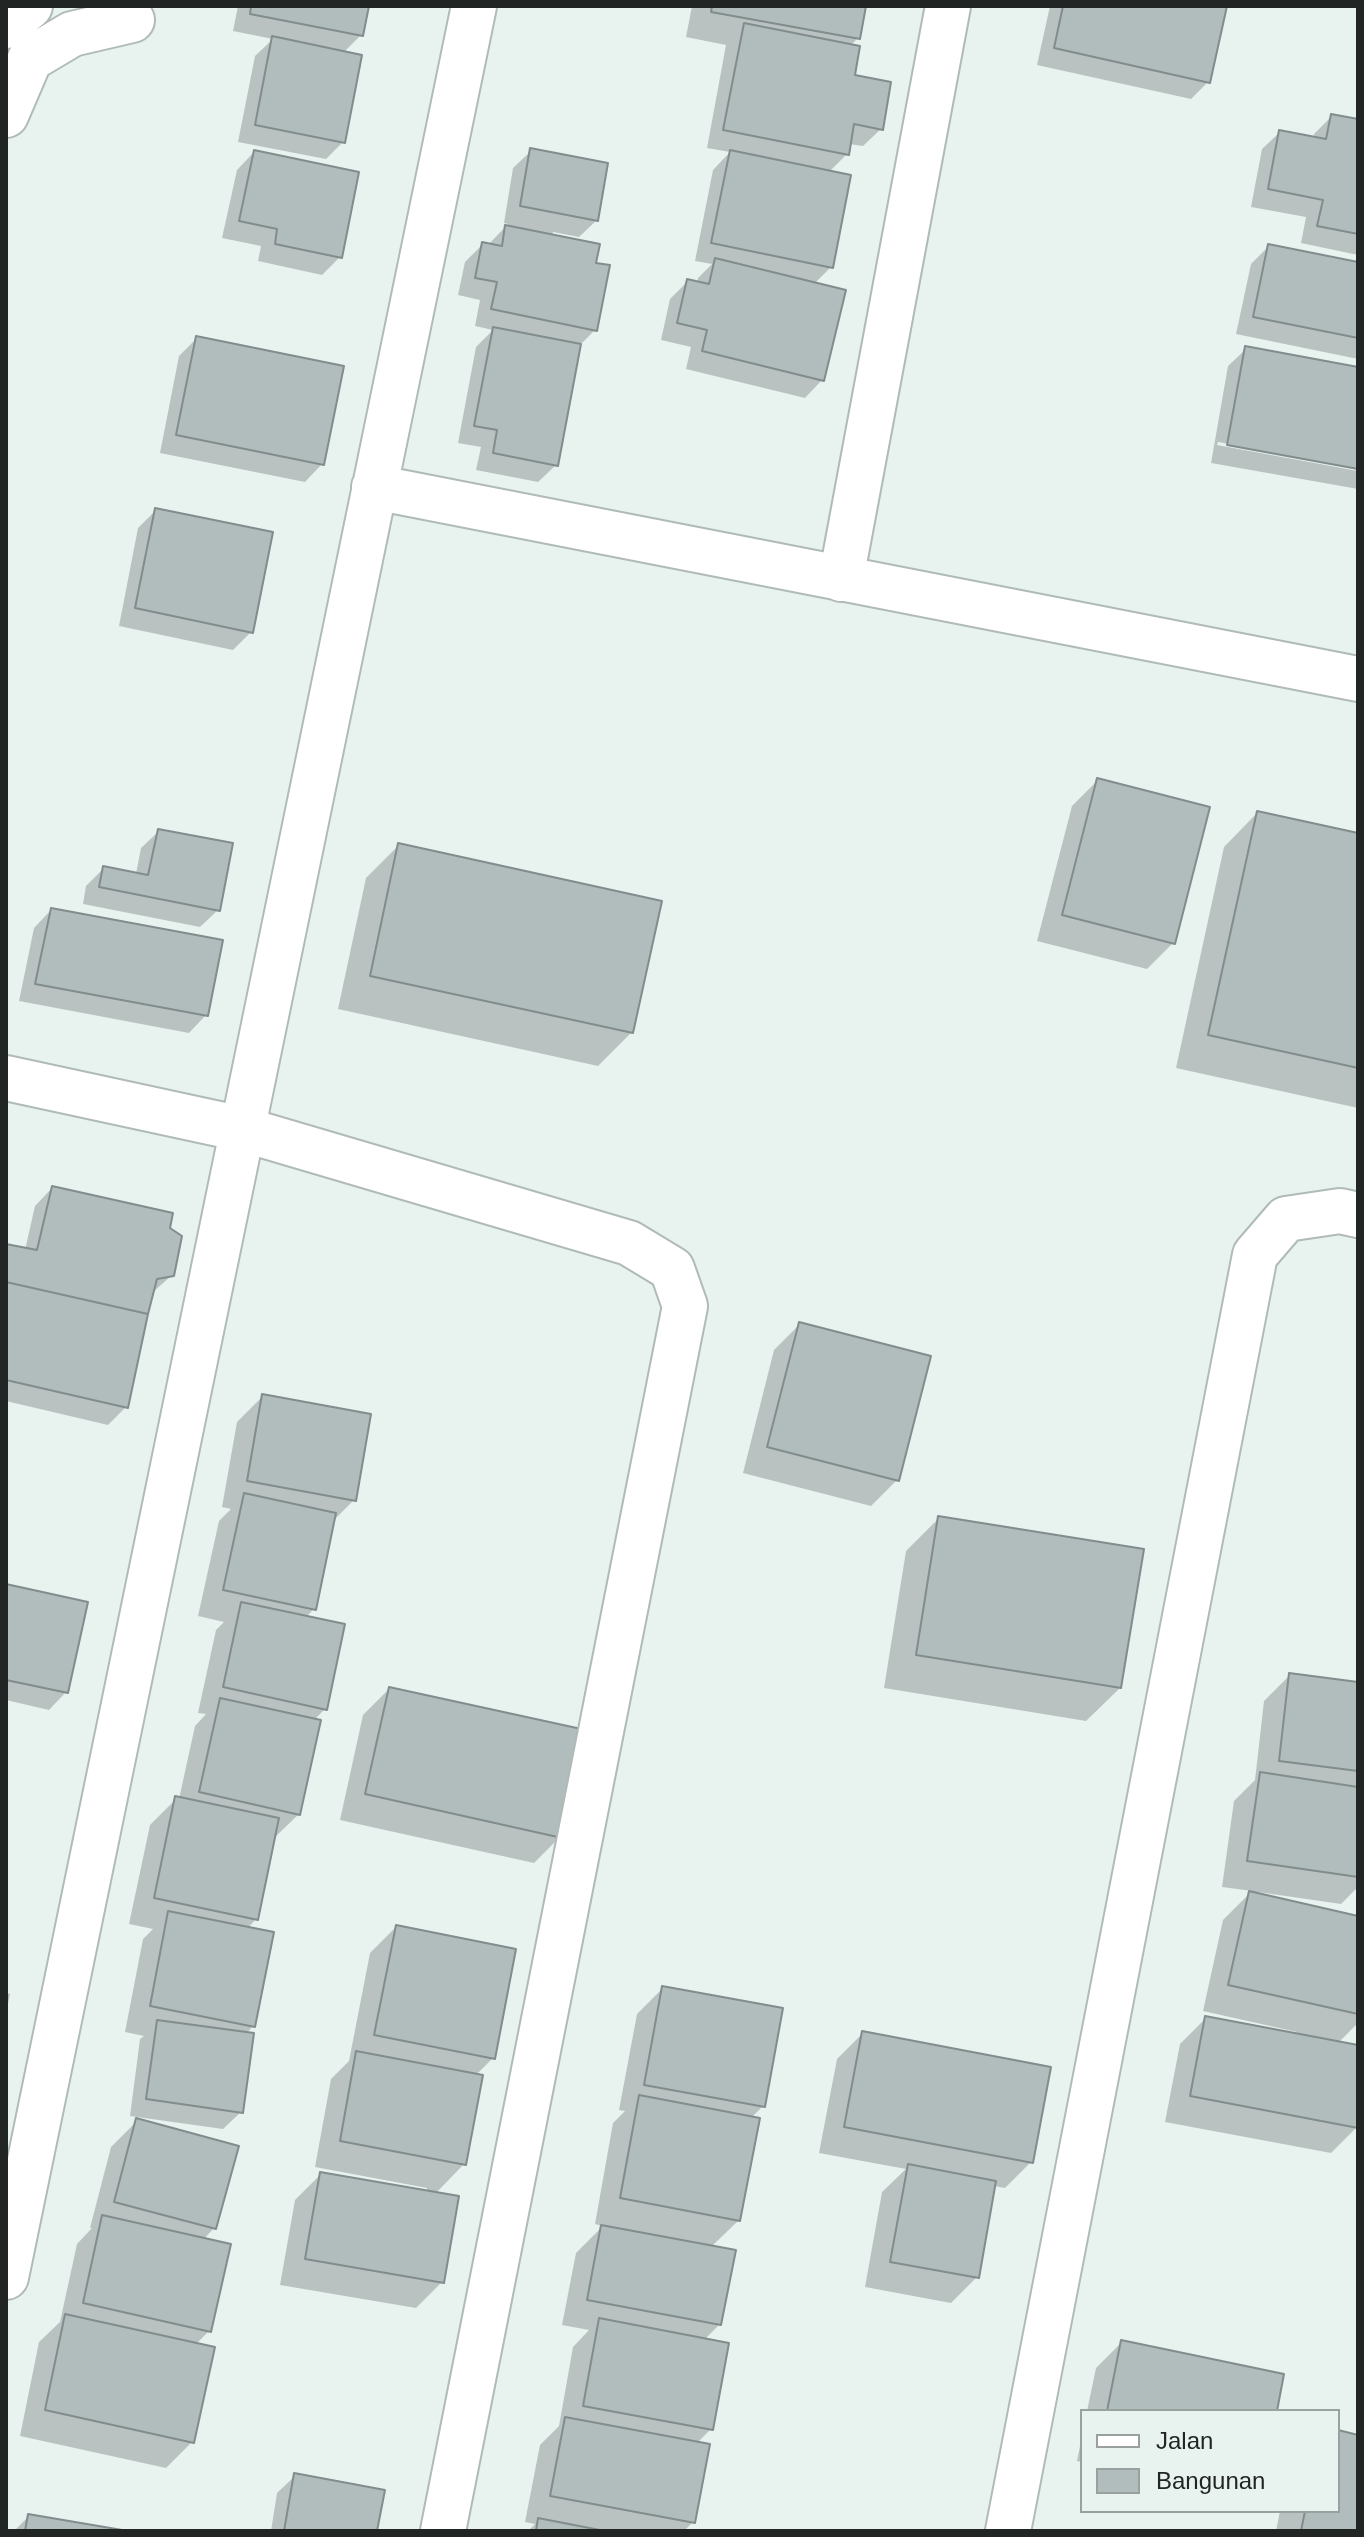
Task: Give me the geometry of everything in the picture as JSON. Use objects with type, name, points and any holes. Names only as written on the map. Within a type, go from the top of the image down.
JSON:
[{"type":"street","points":[[6,26],[30,6]]},
{"type":"street","points":[[6,2277],[474,6]]},
{"type":"street","points":[[841,579],[948,6]]},
{"type":"street","points":[[6,115],[30,59],[72,34],[132,20]]},
{"type":"street","points":[[374,487],[1358,679]]},
{"type":"street","points":[[6,1078],[242,1129],[629,1243],[672,1269],[685,1306],[443,2531]]},
{"type":"street","points":[[1008,2531],[1255,1255],[1286,1219],[1340,1211],[1358,1215]]},
{"type":"building","points":[[251,6],[369,6],[363,36],[250,14]]},
{"type":"building","points":[[712,6],[866,6],[860,39],[711,12]]},
{"type":"building","points":[[1063,6],[1227,6],[1210,83],[1054,48]]},
{"type":"building","points":[[744,23],[860,46],[855,75],[891,82],[883,130],[854,124],[849,155],[723,130]]},
{"type":"building","points":[[272,36],[362,55],[345,143],[255,125]]},
{"type":"building","points":[[1331,114],[1358,119],[1358,234],[1317,226],[1323,200],[1268,189],[1279,130],[1326,139]]},
{"type":"building","points":[[530,148],[608,163],[598,221],[520,206]]},
{"type":"building","points":[[254,150],[359,172],[342,258],[275,244],[277,229],[239,221]]},
{"type":"building","points":[[730,150],[851,175],[833,268],[711,243]]},
{"type":"building","points":[[505,225],[600,244],[596,263],[610,265],[597,331],[491,309],[497,282],[475,278],[482,242],[502,246]]},
{"type":"building","points":[[1268,244],[1358,262],[1358,338],[1253,317]]},
{"type":"building","points":[[715,258],[846,290],[824,381],[702,351],[707,330],[677,323],[687,279],[709,284]]},
{"type":"building","points":[[493,327],[581,344],[558,466],[493,453],[497,430],[474,426]]},
{"type":"building","points":[[196,336],[344,366],[324,465],[176,435]]},
{"type":"building","points":[[1245,346],[1358,367],[1358,469],[1227,445]]},
{"type":"building","points":[[155,508],[273,532],[253,633],[135,608]]},
{"type":"building","points":[[1097,778],[1210,807],[1175,944],[1062,915]]},
{"type":"building","points":[[1257,811],[1358,833],[1358,1068],[1208,1035]]},
{"type":"building","points":[[158,829],[233,843],[220,911],[99,887],[103,866],[148,875]]},
{"type":"building","points":[[398,843],[662,901],[633,1033],[370,976]]},
{"type":"building","points":[[51,908],[223,940],[208,1016],[35,984]]},
{"type":"building","points":[[52,1186],[173,1213],[170,1228],[182,1236],[174,1276],[157,1279],[148,1314],[6,1282],[6,1244],[37,1250]]},
{"type":"building","points":[[6,1282],[148,1314],[128,1408],[6,1380]]},
{"type":"building","points":[[799,1322],[931,1356],[899,1481],[767,1447]]},
{"type":"building","points":[[262,1394],[371,1414],[356,1501],[247,1481]]},
{"type":"building","points":[[244,1493],[336,1513],[316,1610],[223,1590]]},
{"type":"building","points":[[938,1516],[1144,1549],[1121,1688],[916,1655]]},
{"type":"building","points":[[6,1584],[88,1602],[68,1693],[6,1680]]},
{"type":"building","points":[[241,1602],[345,1624],[327,1710],[223,1687]]},
{"type":"building","points":[[1289,1673],[1358,1682],[1358,1771],[1279,1761]]},
{"type":"building","points":[[389,1687],[586,1730],[562,1838],[365,1794]]},
{"type":"building","points":[[220,1698],[321,1720],[300,1815],[199,1792]]},
{"type":"building","points":[[1260,1772],[1358,1787],[1358,1877],[1247,1861]]},
{"type":"building","points":[[175,1796],[279,1818],[258,1920],[154,1898]]},
{"type":"building","points":[[1249,1891],[1358,1916],[1358,2014],[1228,1985]]},
{"type":"building","points":[[168,1911],[274,1932],[255,2027],[150,2006]]},
{"type":"building","points":[[396,1925],[516,1949],[495,2059],[374,2035]]},
{"type":"building","points":[[662,1986],[783,2008],[765,2107],[644,2085]]},
{"type":"building","points":[[1205,2016],[1358,2045],[1358,2128],[1190,2096]]},
{"type":"building","points":[[157,2020],[254,2033],[243,2113],[146,2099]]},
{"type":"building","points":[[862,2031],[1051,2067],[1033,2163],[844,2127]]},
{"type":"building","points":[[356,2051],[483,2075],[466,2165],[340,2141]]},
{"type":"building","points":[[639,2095],[760,2118],[740,2221],[620,2198]]},
{"type":"building","points":[[136,2118],[239,2146],[216,2229],[114,2202]]},
{"type":"building","points":[[908,2164],[996,2181],[979,2278],[890,2262]]},
{"type":"building","points":[[320,2172],[459,2196],[444,2283],[305,2259]]},
{"type":"building","points":[[102,2215],[231,2244],[211,2332],[83,2303]]},
{"type":"building","points":[[601,2225],[736,2250],[721,2325],[587,2300]]},
{"type":"building","points":[[65,2314],[215,2347],[194,2443],[45,2410]]},
{"type":"building","points":[[599,2318],[729,2343],[713,2430],[583,2406]]},
{"type":"building","points":[[1121,2340],[1284,2374],[1277,2409],[1107,2409]]},
{"type":"building","points":[[565,2417],[710,2444],[695,2523],[550,2496]]},
{"type":"building","points":[[1340,2430],[1358,2435],[1358,2531],[1301,2531],[1305,2513],[1340,2513]]},
{"type":"building","points":[[294,2473],[385,2490],[377,2531],[284,2531]]},
{"type":"building","points":[[28,2514],[128,2531],[25,2531]]},
{"type":"building","points":[[538,2518],[605,2531],[536,2531]]}]
